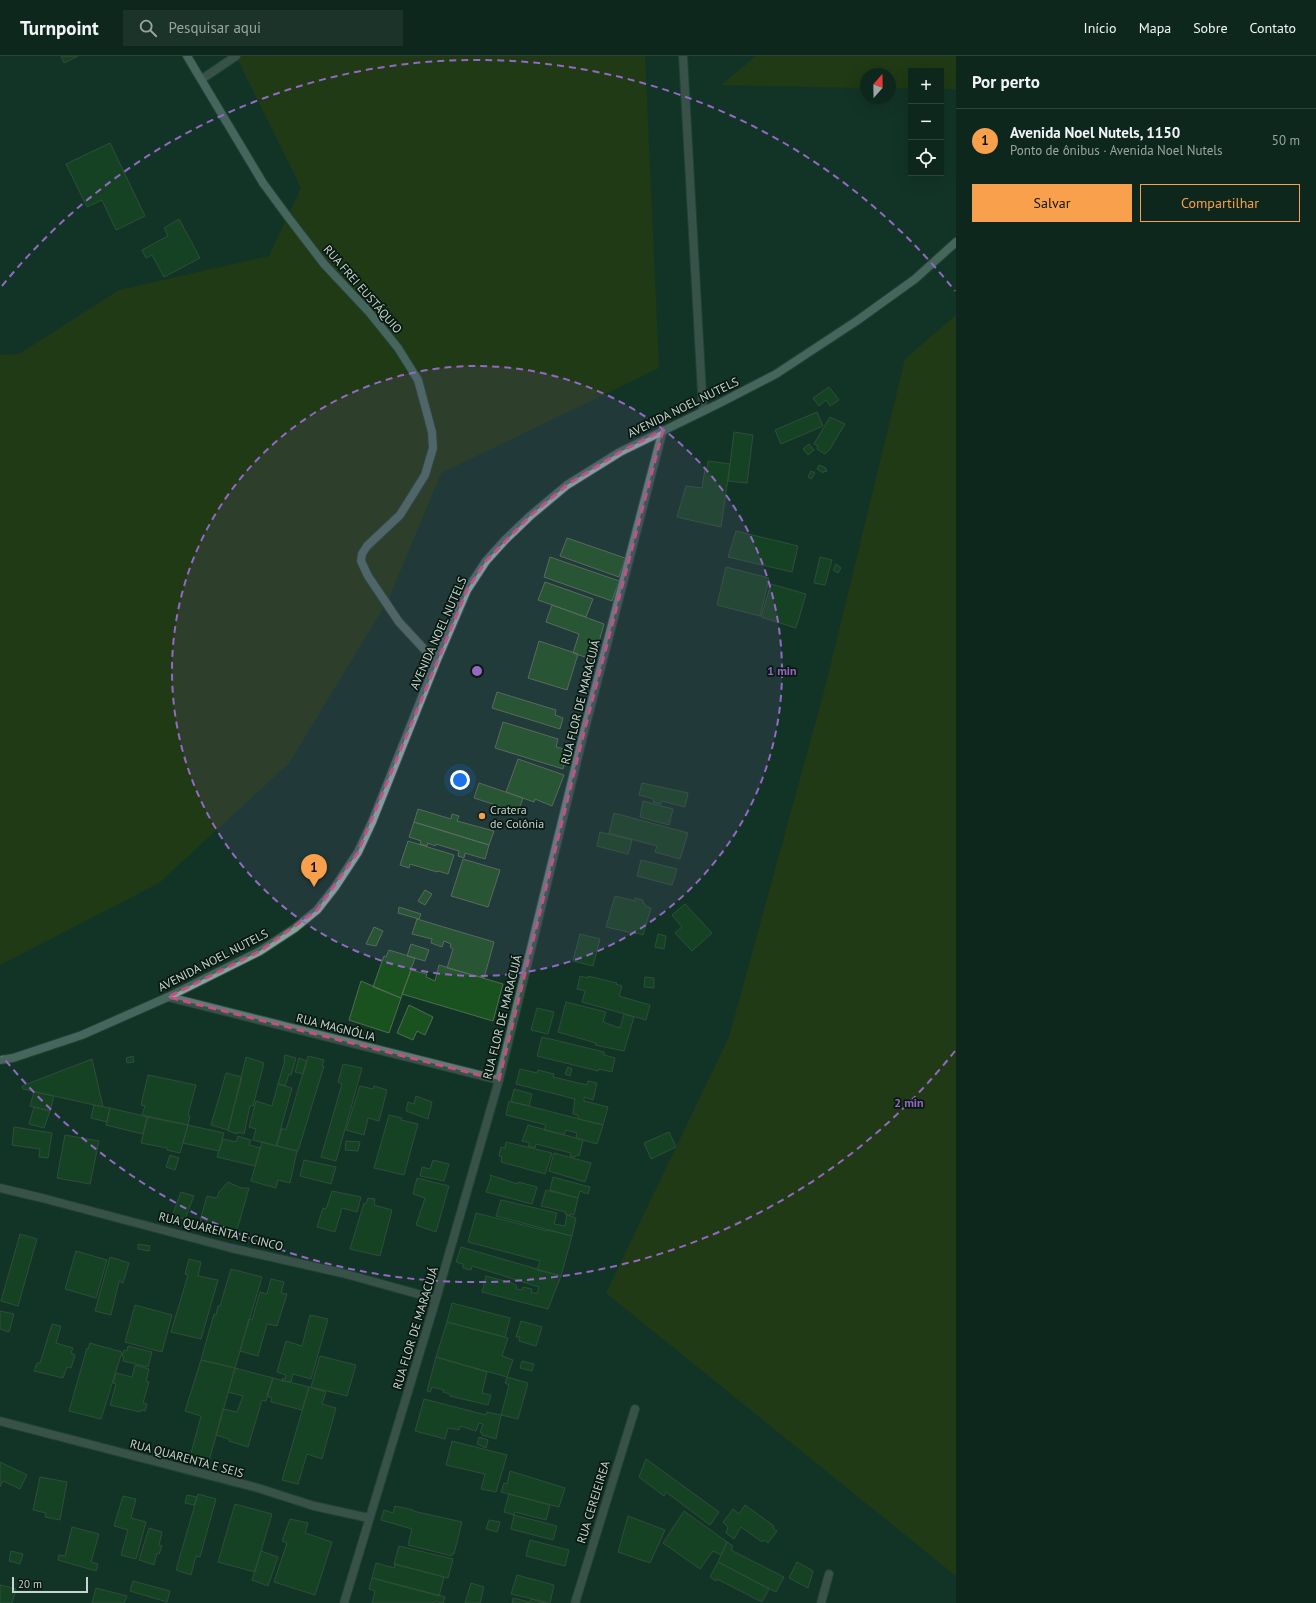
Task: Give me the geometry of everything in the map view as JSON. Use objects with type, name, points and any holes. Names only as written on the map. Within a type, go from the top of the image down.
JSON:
[{"type":"street","name":"RUA FREI EUSTÁQUIO","points":[[187,56],[263,183],[324,264],[369,312],[398,348],[418,380],[432,432],[433,448],[425,475],[400,515],[367,546],[360,561],[368,576],[399,622],[436,662]]},
{"type":"street","points":[[202,79],[236,56]]},
{"type":"street","points":[[683,56],[703,411]]},
{"type":"street","name":"AVENIDA NOEL NUTELS","points":[[0,1060],[13,1058],[82,1034],[168,997],[260,951],[295,928],[312,914],[331,893],[358,852],[372,822],[436,662],[467,590],[486,561],[505,540],[530,516],[567,485],[620,452],[776,374],[858,320],[915,279],[956,242]]},
{"type":"street","name":"RUA FLOR DE MARACUJÁ","points":[[344,1603],[436,1299],[499,1080],[584,732],[663,430]]},
{"type":"street","name":"RUA MAGNÓLIA","points":[[168,997],[499,1080]]},
{"type":"street","name":"RUA QUARENTA E CINCO","points":[[0,1188],[231,1248],[342,1273],[436,1299]]},
{"type":"street","name":"RUA CEREJEIREA","points":[[575,1603],[635,1409]]},
{"type":"street","name":"RUA QUARENTA E SEIS","points":[[0,1420],[258,1488],[314,1506],[369,1518]]},
{"type":"street","points":[[821,1603],[829,1574]]},
{"type":"highlighted area","points":[[663,430],[584,732],[499,1080],[168,997],[260,951],[317,910],[358,852],[467,590],[486,561],[530,516],[567,485],[620,452]]},
{"type":"green space","points":[[236,56],[645,56],[659,368],[441,473],[388,600],[289,763],[159,883],[0,965],[0,355],[19,354],[119,290],[269,256],[301,188]]},
{"type":"green space","points":[[756,56],[956,56],[956,89],[944,89],[944,68],[908,68],[908,88],[896,88],[896,68],[860,68],[860,88],[721,85]]},
{"type":"green space","points":[[956,315],[956,1576],[606,1293],[729,1037],[825,688],[905,359]]},
{"type":"building","points":[[61,56],[78,56],[64,63]]},
{"type":"building","points":[[110,143],[145,216],[116,230],[102,200],[87,207],[66,164]]},
{"type":"building","points":[[179,219],[200,258],[164,277],[152,255],[146,258],[142,250],[168,236],[164,228]]},
{"type":"building","points":[[829,387],[839,400],[830,406],[826,400],[819,406],[813,398]]},
{"type":"building","points":[[817,412],[823,426],[781,444],[775,430]]},
{"type":"building","points":[[830,417],[845,424],[830,449],[825,454],[817,449],[818,446],[814,444]]},
{"type":"building","points":[[734,432],[753,435],[747,483],[728,481]]},
{"type":"building","points":[[809,444],[814,450],[808,455],[803,449]]},
{"type":"building","points":[[708,461],[730,464],[721,527],[677,517],[686,486],[702,488]]},
{"type":"building","points":[[819,465],[826,468],[826,472],[824,471],[823,473],[817,469]]},
{"type":"building","points":[[811,471],[815,473],[811,479],[808,477]]},
{"type":"building","points":[[736,531],[798,546],[792,572],[728,557]]},
{"type":"building","points":[[567,538],[625,558],[619,577],[560,556]]},
{"type":"building","points":[[550,557],[619,581],[612,601],[544,577]]},
{"type":"building","points":[[820,557],[832,560],[825,585],[814,583]]},
{"type":"building","points":[[836,564],[841,568],[838,573],[833,570]]},
{"type":"building","points":[[726,567],[769,578],[760,616],[717,605]]},
{"type":"building","points":[[545,582],[593,599],[586,617],[538,600]]},
{"type":"building","points":[[771,584],[806,594],[796,628],[761,617]]},
{"type":"building","points":[[552,605],[604,624],[594,660],[573,653],[579,634],[546,622]]},
{"type":"building","points":[[539,641],[578,654],[567,690],[528,678]]},
{"type":"building","points":[[497,692],[556,710],[555,715],[563,718],[560,729],[492,708]]},
{"type":"building","points":[[503,722],[558,739],[556,747],[568,750],[563,769],[495,748]]},
{"type":"building","points":[[518,759],[564,775],[552,806],[535,799],[534,802],[506,792]]},
{"type":"building","points":[[479,783],[523,798],[518,812],[474,798]]},
{"type":"building","points":[[642,783],[688,793],[685,807],[662,801],[661,804],[653,802],[654,799],[639,795]]},
{"type":"building","points":[[643,801],[673,809],[669,825],[640,817]]},
{"type":"building","points":[[418,809],[451,819],[452,814],[459,816],[457,821],[494,831],[489,845],[414,822]]},
{"type":"building","points":[[614,813],[688,833],[680,859],[655,852],[657,846],[609,833]]},
{"type":"building","points":[[414,822],[489,845],[485,859],[465,853],[464,858],[458,856],[459,851],[436,844],[435,846],[428,843],[427,846],[420,844],[421,841],[409,837]]},
{"type":"building","points":[[600,832],[632,840],[628,854],[597,846]]},
{"type":"building","points":[[408,841],[454,855],[448,874],[410,864],[409,868],[400,865]]},
{"type":"building","points":[[463,859],[500,870],[488,907],[451,896]]},
{"type":"building","points":[[641,860],[677,869],[672,885],[637,876]]},
{"type":"building","points":[[425,890],[432,894],[425,905],[418,901]]},
{"type":"building","points":[[615,896],[635,901],[635,898],[643,900],[645,906],[651,908],[643,935],[606,927]]},
{"type":"building","points":[[685,904],[712,933],[692,951],[675,933],[682,927],[672,915]]},
{"type":"building","points":[[399,907],[421,914],[419,919],[398,913]]},
{"type":"building","points":[[417,919],[494,942],[484,978],[447,968],[453,949],[450,947],[451,944],[444,941],[442,947],[431,943],[432,939],[412,934]]},
{"type":"building","points":[[374,927],[383,931],[376,946],[366,944]]},
{"type":"building","points":[[580,934],[600,939],[593,966],[573,961]]},
{"type":"building","points":[[658,934],[666,936],[664,949],[655,947]]},
{"type":"building","points":[[411,944],[429,950],[425,961],[407,956]]},
{"type":"building","points":[[389,950],[415,958],[401,998],[373,987],[384,956],[386,957]]},
{"type":"building","points":[[439,965],[503,984],[493,1021],[402,994],[411,970],[427,974],[426,977],[435,981]]},
{"type":"building","points":[[580,976],[588,978],[588,976],[617,983],[616,984],[622,986],[619,996],[650,1005],[646,1020],[582,1002],[585,991],[577,989]]},
{"type":"building","points":[[645,977],[654,978],[654,988],[644,987]]},
{"type":"building","points":[[361,981],[401,998],[389,1033],[349,1020]]},
{"type":"building","points":[[566,1002],[606,1012],[603,1022],[620,1028],[624,1014],[634,1017],[624,1051],[595,1045],[596,1043],[558,1032]]},
{"type":"building","points":[[409,1005],[433,1017],[425,1035],[417,1031],[413,1040],[397,1033]]},
{"type":"building","points":[[537,1008],[554,1012],[548,1034],[531,1030]]},
{"type":"building","points":[[542,1037],[604,1052],[604,1055],[615,1058],[612,1072],[599,1069],[598,1071],[537,1056]]},
{"type":"building","points":[[285,1055],[296,1058],[291,1075],[289,1074],[285,1086],[278,1084]]},
{"type":"building","points":[[133,1056],[134,1062],[127,1063],[126,1058]]},
{"type":"building","points":[[308,1056],[324,1060],[322,1066],[324,1066],[298,1151],[277,1146],[282,1128],[286,1130]]},
{"type":"building","points":[[246,1057],[264,1063],[253,1106],[250,1106],[244,1134],[238,1132],[237,1134],[228,1131]]},
{"type":"building","points":[[299,1058],[307,1061],[303,1074],[295,1072]]},
{"type":"building","points":[[92,1059],[103,1107],[23,1089],[22,1086]]},
{"type":"building","points":[[343,1064],[362,1068],[336,1161],[321,1157],[342,1084],[338,1082]]},
{"type":"building","points":[[568,1067],[572,1069],[570,1076],[565,1074]]},
{"type":"building","points":[[520,1069],[537,1073],[538,1070],[554,1074],[553,1077],[587,1085],[588,1081],[597,1083],[593,1100],[584,1097],[584,1101],[608,1107],[603,1125],[578,1119],[578,1115],[573,1114],[575,1099],[516,1084]]},
{"type":"building","points":[[226,1073],[242,1077],[228,1130],[211,1125]]},
{"type":"building","points":[[148,1075],[196,1085],[188,1115],[190,1116],[188,1125],[142,1115],[145,1106],[141,1105]]},
{"type":"building","points":[[278,1084],[292,1088],[276,1146],[253,1140],[256,1129],[249,1127],[256,1101],[272,1106]]},
{"type":"building","points":[[360,1086],[373,1089],[374,1086],[387,1090],[379,1121],[368,1118],[364,1135],[346,1130]]},
{"type":"building","points":[[514,1089],[532,1094],[529,1106],[511,1102]]},
{"type":"building","points":[[34,1092],[54,1096],[50,1111],[30,1106]]},
{"type":"building","points":[[416,1096],[432,1102],[428,1119],[406,1111],[408,1102],[414,1104]]},
{"type":"building","points":[[509,1101],[603,1125],[597,1144],[576,1138],[577,1133],[566,1130],[564,1135],[544,1130],[546,1125],[506,1115]]},
{"type":"building","points":[[94,1105],[110,1108],[107,1122],[91,1118]]},
{"type":"building","points":[[34,1107],[50,1111],[44,1128],[29,1124]]},
{"type":"building","points":[[110,1108],[148,1117],[143,1134],[106,1125]]},
{"type":"building","points":[[389,1115],[402,1118],[401,1120],[418,1124],[404,1175],[374,1168]]},
{"type":"building","points":[[147,1117],[188,1125],[180,1153],[167,1150],[167,1148],[141,1143]]},
{"type":"building","points":[[188,1125],[224,1133],[219,1151],[183,1143]]},
{"type":"building","points":[[528,1125],[583,1140],[579,1156],[570,1156],[571,1153],[536,1144],[535,1148],[528,1146],[530,1143],[522,1141]]},
{"type":"building","points":[[14,1127],[52,1133],[48,1158],[39,1157],[40,1149],[12,1145]]},
{"type":"building","points":[[669,1132],[676,1147],[651,1159],[644,1143]]},
{"type":"building","points":[[65,1135],[99,1141],[90,1184],[57,1178]]},
{"type":"building","points":[[238,1136],[251,1140],[249,1145],[260,1148],[255,1166],[217,1157],[223,1139],[236,1142]]},
{"type":"building","points":[[346,1141],[360,1142],[358,1151],[345,1150]]},
{"type":"building","points":[[262,1142],[297,1151],[290,1183],[278,1180],[276,1188],[251,1181]]},
{"type":"building","points":[[506,1142],[552,1153],[545,1174],[501,1162],[502,1157],[499,1156],[501,1147],[505,1148]]},
{"type":"building","points":[[554,1153],[591,1163],[585,1182],[549,1171]]},
{"type":"building","points":[[170,1155],[179,1158],[175,1170],[166,1167]]},
{"type":"building","points":[[304,1160],[336,1167],[331,1184],[300,1176]]},
{"type":"building","points":[[433,1160],[449,1164],[444,1181],[420,1176],[422,1167],[430,1169]]},
{"type":"building","points":[[490,1175],[518,1184],[518,1182],[537,1187],[532,1204],[486,1192],[491,1178]]},
{"type":"building","points":[[553,1177],[590,1187],[588,1194],[580,1191],[578,1198],[550,1190]]},
{"type":"building","points":[[417,1178],[449,1186],[436,1232],[416,1225],[425,1198],[413,1194]]},
{"type":"building","points":[[228,1182],[241,1188],[249,1188],[237,1230],[200,1221],[207,1196],[217,1198],[219,1192]]},
{"type":"building","points":[[546,1190],[578,1198],[574,1215],[570,1214],[570,1216],[565,1214],[566,1212],[541,1206]]},
{"type":"building","points":[[332,1191],[361,1197],[357,1212],[342,1208],[335,1232],[317,1227],[323,1208],[326,1209]]},
{"type":"building","points":[[181,1192],[194,1196],[185,1219],[172,1216]]},
{"type":"building","points":[[368,1198],[375,1199],[374,1205],[392,1210],[380,1256],[350,1249],[364,1203],[366,1204]]},
{"type":"building","points":[[501,1200],[557,1213],[554,1224],[565,1226],[567,1215],[576,1218],[572,1236],[496,1216]]},
{"type":"building","points":[[476,1213],[572,1236],[561,1276],[537,1270],[540,1261],[468,1242]]},
{"type":"building","points":[[20,1234],[37,1239],[18,1306],[1,1301]]},
{"type":"building","points":[[138,1244],[150,1246],[149,1251],[138,1249]]},
{"type":"building","points":[[461,1247],[561,1276],[548,1309],[482,1292],[486,1276],[512,1283],[517,1286],[516,1289],[522,1290],[523,1287],[532,1289],[531,1292],[537,1294],[539,1287],[472,1266],[471,1270],[463,1268],[463,1264],[456,1262]]},
{"type":"building","points":[[76,1251],[107,1260],[96,1298],[65,1289]]},
{"type":"building","points":[[110,1257],[129,1263],[123,1283],[119,1281],[111,1315],[95,1311]]},
{"type":"building","points":[[189,1259],[201,1262],[198,1276],[218,1280],[201,1339],[171,1332],[188,1275],[185,1274]]},
{"type":"building","points":[[231,1269],[262,1277],[235,1368],[201,1360],[214,1314],[216,1315],[218,1306],[220,1306]]},
{"type":"building","points":[[271,1279],[284,1282],[281,1293],[287,1294],[277,1326],[267,1324],[258,1356],[240,1351],[249,1319],[252,1320],[260,1292],[267,1294]]},
{"type":"building","points":[[452,1303],[510,1318],[505,1337],[447,1322]]},
{"type":"building","points":[[135,1305],[172,1315],[162,1352],[125,1342]]},
{"type":"building","points":[[0,1311],[14,1314],[9,1332],[0,1329]]},
{"type":"building","points":[[310,1315],[328,1319],[311,1379],[293,1374],[291,1382],[282,1381],[283,1378],[285,1379],[286,1375],[277,1372],[286,1341],[302,1346]]},
{"type":"building","points":[[521,1321],[542,1327],[536,1346],[519,1341],[520,1337],[516,1337]]},
{"type":"building","points":[[447,1322],[508,1338],[502,1356],[513,1360],[507,1377],[436,1357]]},
{"type":"building","points":[[52,1324],[61,1326],[56,1343],[73,1348],[71,1353],[75,1355],[71,1368],[67,1367],[63,1378],[34,1371],[37,1363],[40,1363]]},
{"type":"building","points":[[90,1343],[122,1352],[101,1419],[69,1411],[87,1348],[88,1349]]},
{"type":"building","points":[[128,1346],[152,1352],[148,1367],[123,1361],[124,1357],[122,1356],[124,1350],[127,1351]]},
{"type":"building","points":[[320,1356],[356,1365],[347,1396],[311,1387]]},
{"type":"building","points":[[436,1357],[487,1372],[482,1393],[491,1395],[488,1405],[450,1396],[450,1394],[443,1392],[444,1390],[432,1387],[430,1392],[427,1391]]},
{"type":"building","points":[[201,1360],[235,1368],[209,1461],[190,1457],[201,1416],[185,1411]]},
{"type":"building","points":[[522,1361],[534,1364],[532,1371],[520,1368]]},
{"type":"building","points":[[135,1365],[149,1369],[146,1381],[149,1382],[143,1403],[147,1404],[145,1411],[141,1410],[140,1412],[110,1405],[116,1384],[113,1383],[116,1373],[132,1377]]},
{"type":"building","points":[[235,1368],[273,1378],[266,1401],[262,1400],[248,1447],[216,1435],[223,1409],[237,1412],[243,1396],[228,1392]]},
{"type":"building","points":[[507,1377],[528,1383],[518,1419],[501,1415],[509,1385],[505,1383]]},
{"type":"building","points":[[273,1378],[309,1387],[302,1410],[271,1402],[272,1398],[267,1396]]},
{"type":"building","points":[[309,1387],[326,1392],[322,1404],[336,1408],[322,1459],[307,1454],[298,1484],[282,1480]]},
{"type":"building","points":[[424,1399],[486,1415],[487,1412],[501,1415],[496,1439],[482,1435],[480,1432],[483,1424],[479,1423],[476,1431],[460,1426],[459,1430],[448,1428],[445,1439],[415,1431]]},
{"type":"building","points":[[479,1437],[488,1440],[486,1448],[477,1444]]},
{"type":"building","points":[[452,1441],[507,1455],[496,1492],[481,1489],[485,1474],[446,1465]]},
{"type":"building","points":[[646,1459],[719,1512],[710,1525],[666,1492],[664,1496],[639,1477]]},
{"type":"building","points":[[0,1462],[27,1475],[20,1489],[3,1481],[0,1487]]},
{"type":"building","points":[[510,1471],[565,1488],[559,1507],[501,1492],[504,1483],[507,1484]]},
{"type":"building","points":[[40,1477],[67,1482],[60,1520],[45,1517],[46,1513],[33,1510]]},
{"type":"building","points":[[198,1494],[216,1499],[200,1557],[196,1556],[191,1575],[176,1570]]},
{"type":"building","points":[[509,1494],[550,1505],[546,1520],[515,1512],[514,1515],[504,1512]]},
{"type":"building","points":[[187,1495],[197,1497],[194,1505],[185,1503]]},
{"type":"building","points":[[123,1496],[136,1499],[131,1518],[146,1522],[136,1559],[121,1555],[128,1530],[114,1526]]},
{"type":"building","points":[[235,1504],[272,1514],[255,1572],[218,1562]]},
{"type":"building","points":[[745,1505],[774,1526],[773,1528],[777,1531],[768,1543],[764,1540],[762,1542],[741,1527],[734,1539],[726,1533],[728,1527],[723,1522],[733,1509],[739,1514]]},
{"type":"building","points":[[395,1506],[462,1522],[454,1554],[453,1553],[452,1556],[408,1545],[412,1529],[381,1520],[384,1510],[393,1513]]},
{"type":"building","points":[[684,1511],[727,1542],[721,1555],[713,1551],[700,1569],[663,1543]]},
{"type":"building","points":[[514,1515],[557,1526],[553,1540],[511,1529]]},
{"type":"building","points":[[628,1516],[665,1530],[650,1563],[618,1552]]},
{"type":"building","points":[[290,1519],[308,1523],[305,1533],[332,1542],[315,1595],[274,1582],[287,1543],[282,1541]]},
{"type":"building","points":[[489,1520],[500,1522],[497,1532],[486,1529]]},
{"type":"building","points":[[72,1527],[99,1534],[91,1562],[98,1564],[96,1571],[58,1560],[59,1555],[65,1556]]},
{"type":"building","points":[[149,1528],[162,1532],[159,1545],[162,1546],[159,1554],[157,1553],[154,1565],[139,1560]]},
{"type":"building","points":[[530,1540],[569,1550],[565,1566],[526,1556]]},
{"type":"building","points":[[727,1542],[733,1546],[731,1550],[784,1577],[776,1592],[718,1562]]},
{"type":"building","points":[[399,1546],[453,1559],[448,1578],[394,1564]]},
{"type":"building","points":[[11,1551],[23,1554],[20,1564],[9,1561]]},
{"type":"building","points":[[261,1551],[278,1557],[268,1586],[252,1580]]},
{"type":"building","points":[[718,1562],[769,1589],[762,1602],[717,1579],[716,1581],[710,1577]]},
{"type":"building","points":[[797,1562],[813,1571],[808,1588],[789,1578]]},
{"type":"building","points":[[376,1563],[394,1568],[395,1564],[444,1577],[439,1596],[372,1578]]},
{"type":"building","points":[[517,1575],[554,1585],[550,1603],[511,1594]]},
{"type":"building","points":[[372,1578],[445,1597],[443,1603],[435,1601],[434,1603],[372,1603],[375,1591],[369,1589]]},
{"type":"building","points":[[133,1581],[170,1591],[167,1602],[130,1591]]},
{"type":"building","points":[[471,1583],[484,1587],[480,1603],[465,1603]]},
{"type":"building","points":[[0,1585],[16,1589],[12,1603],[0,1603]]},
{"type":"building","points":[[96,1588],[127,1596],[124,1603],[92,1603]]},
{"type":"building","points":[[513,1598],[530,1602],[531,1599],[546,1603],[512,1603]]},
{"type":"place","name":"Cratera de Colônia","points":[[482,816]]},
{"type":"place","name":"Avenida Noel Nutels, 1150","points":[[314,887]]}]
